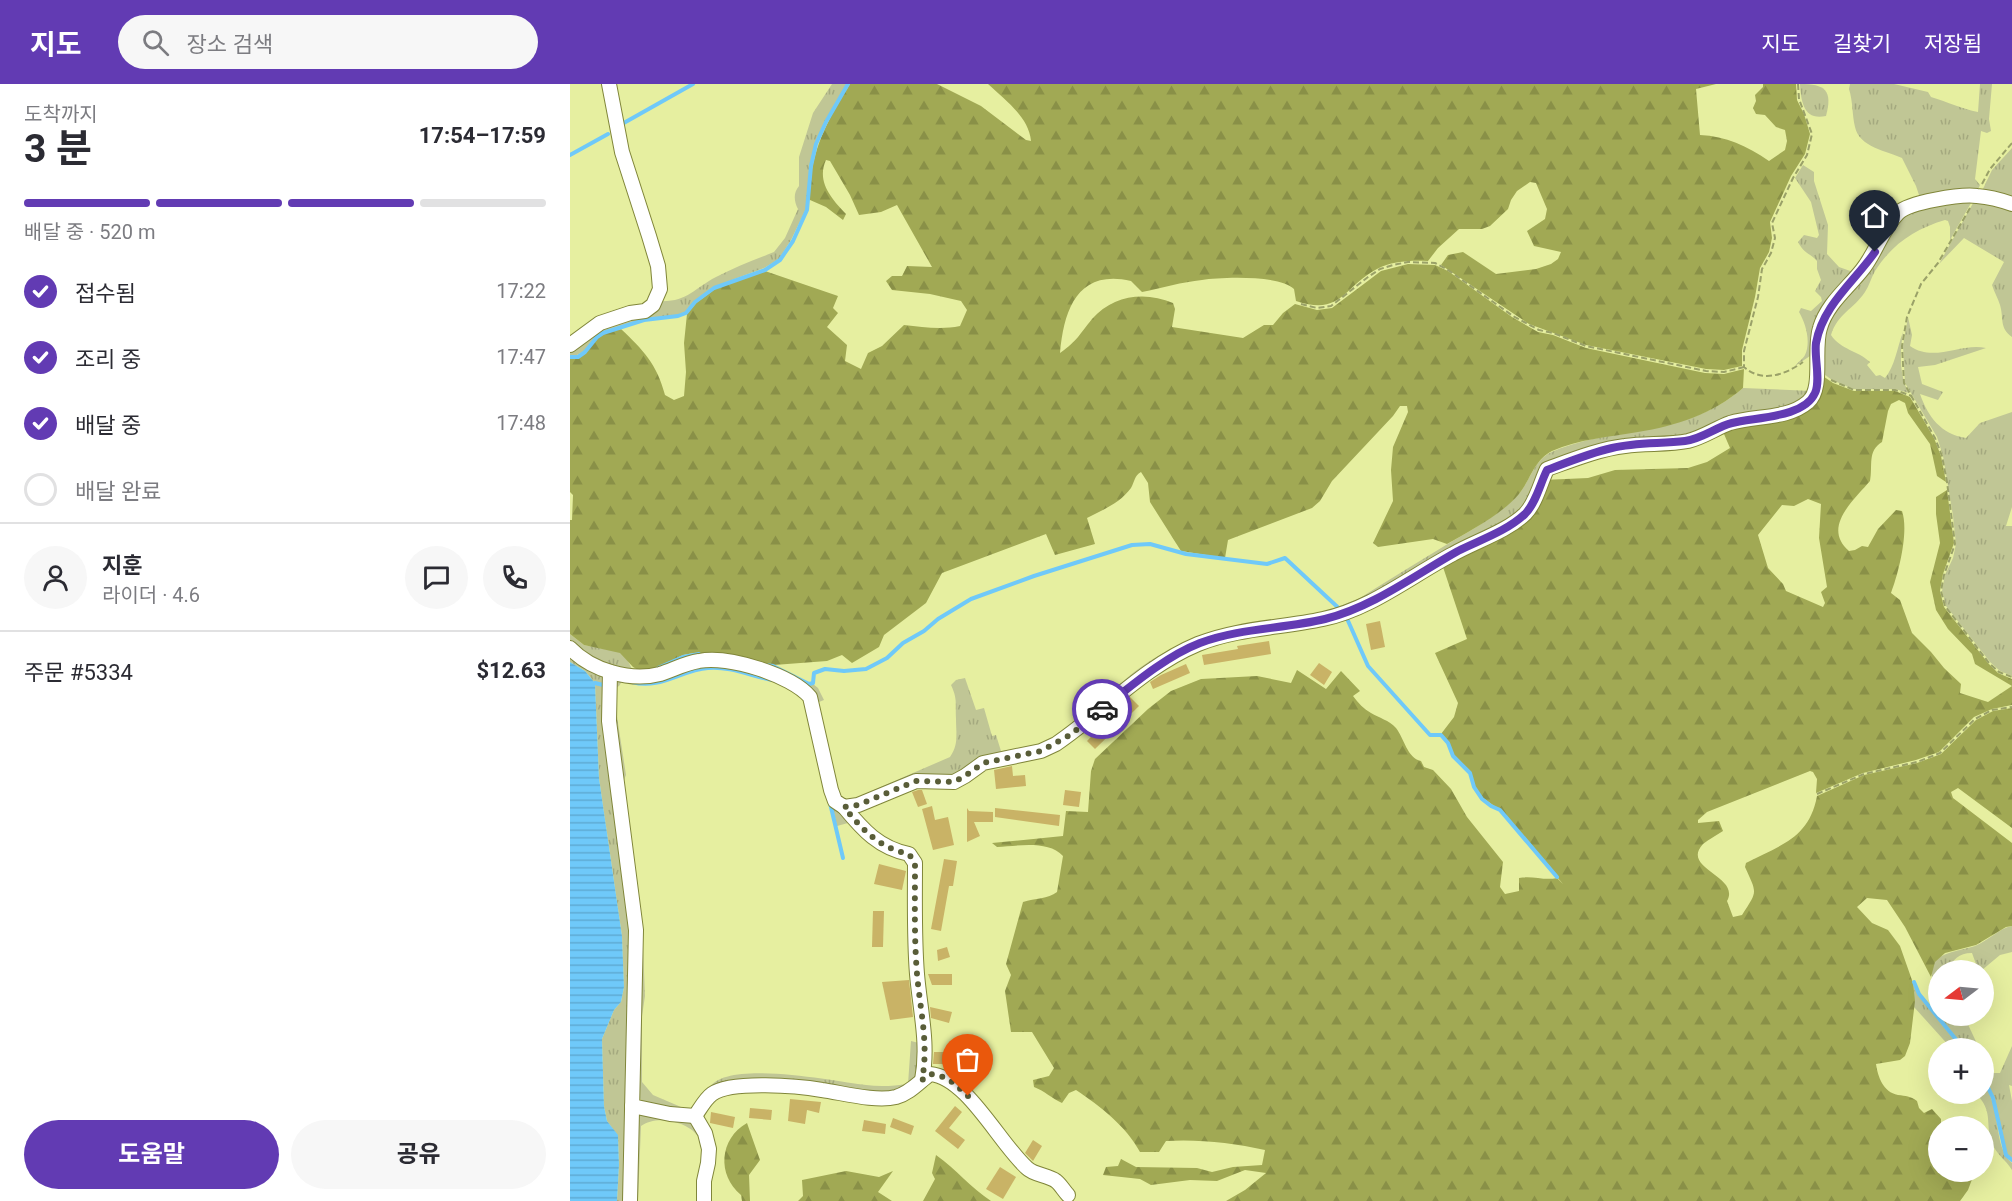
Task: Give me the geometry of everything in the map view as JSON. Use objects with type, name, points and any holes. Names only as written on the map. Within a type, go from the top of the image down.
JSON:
[{"type":"street","points":[[570,345],[600,323],[649,309],[658,296],[660,288],[658,266],[650,236],[622,152],[609,84]]},
{"type":"street","points":[[844,807],[858,805],[916,781],[954,782],[983,763],[1041,751],[1070,735],[1151,671],[1197,644],[1237,633],[1322,620],[1345,614],[1513,523],[1526,513],[1534,502],[1547,470],[1611,448],[1687,441],[1709,434],[1730,423],[1793,410],[1808,402],[1816,392],[1816,354],[1820,329],[1831,304],[1864,268],[1900,211],[1911,206],[1976,195],[2012,204]]},
{"type":"street","points":[[570,648],[586,660],[610,672],[644,677],[661,674],[694,662],[713,660],[770,672],[792,681],[810,697],[831,790],[836,801],[844,807],[863,831],[877,842],[894,851],[909,854],[915,863],[914,940],[925,1030],[925,1064],[922,1080]]},
{"type":"street","points":[[610,672],[609,721],[636,930],[630,1201]]},
{"type":"street","points":[[695,1116],[712,1094],[730,1087],[819,1089],[853,1095],[894,1098],[907,1093],[930,1074],[938,1074],[955,1084],[968,1096],[1029,1170],[1056,1181],[1068,1195]]},
{"type":"street","points":[[632,1106],[670,1114],[695,1116]]},
{"type":"street","points":[[695,1116],[705,1133],[709,1149],[704,1181],[704,1201]]},
{"type":"path","points":[[1798,84],[1799,99],[1812,134],[1807,155],[1793,177],[1772,223],[1774,238],[1771,253],[1762,269],[1758,297],[1744,351],[1744,367],[1753,375],[1762,377],[1796,368],[1816,354]]},
{"type":"path","points":[[2012,143],[1990,169],[1938,263],[1921,284],[1907,317],[1902,346],[1904,383],[1935,438],[1942,456],[1947,482],[1955,543],[1941,591],[1945,606],[1989,663],[1999,672],[2012,677]]},
{"type":"path","points":[[1301,304],[1317,308],[1331,306],[1368,277],[1387,267],[1408,262],[1436,263],[1529,325],[1586,346],[1706,371],[1724,372],[1744,367]]},
{"type":"path","points":[[1816,369],[1833,382],[1854,390],[1895,390],[1912,396]]},
{"type":"path","points":[[1817,794],[1864,774],[1917,762],[1940,753],[1975,719],[1992,710],[2012,707]]},
{"type":"green space","points":[[832,84],[847,84],[825,121],[815,144],[810,166],[806,209],[779,259],[764,268],[713,287],[694,301],[685,312],[644,319],[603,332],[596,336],[584,351],[577,355],[570,355],[570,348],[581,338],[657,301],[676,300],[683,297],[723,273],[774,252],[785,238],[798,209],[795,197],[799,186],[799,157],[813,113]]},
{"type":"green space","points":[[850,84],[937,84],[981,106],[1026,140],[1031,141],[1026,124],[1021,117],[988,84],[1716,84],[1696,89],[1700,135],[1719,137],[1736,143],[1769,161],[1785,150],[1787,141],[1785,130],[1776,127],[1765,115],[1756,114],[1753,108],[1756,101],[1755,95],[1763,84],[1796,84],[1797,100],[1810,134],[1805,154],[1791,176],[1770,222],[1772,238],[1769,252],[1760,268],[1742,350],[1742,366],[1724,370],[1706,369],[1586,345],[1529,324],[1441,265],[1448,255],[1463,252],[1496,274],[1536,269],[1558,259],[1561,252],[1534,246],[1527,231],[1545,219],[1547,209],[1536,183],[1530,182],[1517,191],[1508,209],[1490,226],[1482,229],[1459,229],[1438,248],[1428,261],[1402,262],[1383,266],[1366,276],[1341,297],[1323,305],[1296,301],[1294,289],[1287,284],[1250,278],[1194,281],[1142,292],[1131,281],[1113,279],[1098,281],[1086,287],[1077,296],[1065,321],[1060,353],[1075,341],[1100,311],[1119,300],[1130,297],[1151,297],[1173,303],[1175,309],[1172,327],[1243,338],[1264,325],[1273,325],[1295,304],[1317,310],[1332,308],[1381,271],[1408,264],[1435,265],[1448,271],[1512,317],[1538,332],[1553,335],[1586,348],[1705,373],[1724,374],[1744,369],[1743,388],[1719,405],[1694,418],[1652,429],[1583,441],[1552,451],[1541,459],[1512,501],[1485,522],[1447,544],[1433,539],[1378,547],[1373,543],[1393,501],[1391,470],[1393,447],[1408,412],[1407,406],[1400,406],[1332,481],[1320,501],[1312,508],[1228,540],[1225,558],[1181,551],[1150,502],[1148,483],[1141,472],[1122,498],[1087,518],[1095,544],[1055,555],[1046,534],[942,573],[926,603],[884,635],[879,647],[852,663],[842,655],[827,661],[774,665],[720,655],[694,653],[683,655],[656,668],[640,671],[620,653],[584,645],[570,634],[570,520],[572,520],[573,495],[570,492],[570,358],[582,354],[602,334],[621,329],[648,358],[658,375],[665,395],[674,400],[684,396],[686,372],[684,343],[687,314],[696,303],[715,289],[765,271],[838,296],[833,308],[838,313],[827,327],[847,345],[845,361],[861,369],[868,353],[882,346],[904,325],[939,328],[960,326],[967,310],[961,301],[930,294],[892,290],[886,281],[892,276],[902,276],[907,266],[932,267],[897,205],[881,212],[859,215],[830,161],[826,160],[823,168],[824,183],[831,196],[846,214],[843,220],[826,207],[810,200],[812,168],[816,153],[827,125]]},
{"type":"green space","points":[[1800,84],[1816,85],[1825,90],[1828,100],[1826,116],[1813,116],[1808,113],[1801,97]]},
{"type":"green space","points":[[1850,84],[1894,84],[1928,92],[1931,97],[1978,112],[1980,84],[1992,84],[1989,119],[1991,131],[1987,133],[1981,131],[1975,179],[1980,185],[1977,192],[1921,201],[1902,158],[1868,144],[1858,134],[1854,122]]},
{"type":"green space","points":[[2012,148],[2012,201],[1981,193],[1992,170]]},
{"type":"green space","points":[[1803,165],[1814,172],[1814,181],[1828,225],[1827,254],[1839,267],[1856,273],[1829,302],[1813,354],[1795,366],[1805,355],[1808,344],[1806,327],[1799,312],[1801,308],[1811,311],[1822,301],[1815,291],[1821,280],[1817,261],[1798,242],[1804,235],[1817,238],[1819,235],[1811,202],[1795,178]]},
{"type":"green space","points":[[1975,196],[1950,240],[1950,227],[1948,221],[1945,220],[1914,233],[1897,245],[1882,261],[1865,292],[1842,316],[1831,335],[1839,344],[1870,362],[1867,365],[1876,376],[1880,375],[1885,378],[1894,362],[1903,332],[1901,364],[1903,379],[1909,393],[1895,389],[1853,389],[1832,380],[1817,369],[1820,329],[1901,212]]},
{"type":"green space","points":[[1977,196],[2012,205],[2012,337],[2005,330],[2000,305],[1992,285],[2004,262],[1964,238],[1939,264]]},
{"type":"green space","points":[[1908,317],[1912,335],[1910,346],[1919,351],[1938,353],[1967,348],[1986,348],[1935,365],[1918,367],[1922,384],[1943,392],[1938,400],[1920,394],[1931,417],[1937,423],[1949,433],[1966,438],[1980,423],[2012,412],[2012,507],[2006,526],[2012,526],[2012,676],[2000,671],[1990,662],[1946,606],[1942,591],[1956,544],[1953,516],[1943,456],[1937,437],[1905,383],[1903,346]]},
{"type":"green space","points":[[1817,372],[1833,383],[1854,391],[1895,391],[1910,397],[1934,438],[1941,456],[1946,482],[1937,476],[1930,444],[1908,413],[1905,403],[1899,400],[1891,404],[1882,442],[1872,454],[1870,481],[1849,505],[1839,523],[1838,532],[1841,542],[1849,551],[1862,546],[1868,547],[1878,529],[1896,510],[1902,511],[1904,540],[1891,593],[1900,600],[1912,633],[1961,684],[1960,693],[1988,702],[2012,686],[2012,705],[1992,709],[1974,717],[1939,752],[1863,773],[1816,793],[1817,779],[1810,771],[1707,812],[1698,820],[1698,823],[1719,821],[1723,831],[1703,844],[1698,853],[1699,860],[1726,885],[1729,892],[1727,901],[1733,917],[1742,915],[1754,892],[1745,867],[1746,863],[1781,845],[1800,831],[1813,810],[1817,796],[1864,775],[1917,763],[1941,754],[1976,720],[1993,711],[2012,708],[2012,828],[1958,788],[1951,792],[1953,798],[2012,843],[2012,926],[2006,927],[1976,945],[1945,953],[1937,960],[1928,960],[1928,971],[1905,927],[1887,900],[1867,898],[1857,907],[1872,923],[1888,930],[1900,946],[1913,983],[1915,1001],[1910,1043],[1905,1056],[1900,1060],[1876,1064],[1878,1074],[1889,1091],[1912,1098],[1917,1101],[1924,1113],[1932,1109],[1938,1116],[1928,1116],[1928,1182],[1971,1182],[1960,1201],[1226,1201],[1245,1190],[1266,1173],[1245,1170],[1217,1181],[1190,1180],[1151,1185],[1140,1179],[1103,1175],[1106,1167],[1118,1166],[1121,1159],[1136,1167],[1197,1168],[1212,1172],[1233,1167],[1262,1165],[1265,1150],[1216,1142],[1166,1141],[1159,1152],[1140,1152],[1112,1117],[1076,1090],[1069,1093],[1062,1103],[1034,1087],[1033,1080],[1049,1076],[1054,1068],[1032,1032],[1011,1032],[1005,991],[1011,975],[1006,964],[1023,902],[1057,892],[1063,856],[1057,851],[1041,846],[997,847],[992,843],[1063,836],[1066,811],[1088,812],[1091,771],[1095,759],[1148,709],[1171,691],[1201,679],[1257,676],[1291,683],[1297,670],[1326,689],[1341,671],[1360,691],[1353,696],[1359,703],[1368,711],[1393,725],[1412,756],[1421,761],[1424,767],[1433,770],[1451,789],[1467,817],[1503,862],[1500,887],[1505,894],[1519,891],[1519,878],[1557,878],[1563,884],[1500,810],[1483,798],[1475,787],[1471,773],[1454,756],[1441,734],[1454,717],[1458,703],[1435,653],[1467,639],[1441,561],[1513,524],[1543,480],[1588,478],[1615,470],[1688,468],[1707,462],[1730,448],[1724,434],[1724,427],[1809,403]],"holes":[[[1808,499],[1821,504],[1819,538],[1827,587],[1821,592],[1825,603],[1823,607],[1786,591],[1783,584],[1768,568],[1758,535],[1782,505],[1794,506]]]},
{"type":"green space","points":[[1743,388],[1813,391],[1806,400],[1708,431],[1545,467],[1524,511],[1343,610],[1340,606],[1360,598],[1492,517],[1517,496],[1541,459],[1554,451],[1578,443],[1697,416]]},
{"type":"green space","points":[[1947,490],[1954,543],[1943,574],[1940,591],[1944,607],[1988,663],[1998,673],[2012,679],[2012,686],[1975,664],[1972,654],[1948,629],[1936,610],[1930,582],[1940,543],[1936,497]]},
{"type":"green space","points":[[1274,619],[1280,623],[1216,635],[1186,647],[1150,669],[1068,732],[1040,749],[982,760],[954,779],[916,778],[857,803],[844,805],[838,800],[833,789],[812,696],[791,679],[748,662],[773,667],[818,688],[824,700],[819,702],[818,706],[831,773],[840,796],[846,802],[950,757],[955,748],[956,739],[955,698],[951,685],[956,680],[965,678],[976,710],[984,708],[992,736],[996,735],[1001,751],[1021,749],[1063,732],[1141,667],[1172,649],[1239,626]]},
{"type":"green space","points":[[570,634],[584,645],[620,652],[632,669],[639,673],[657,670],[683,658],[707,655],[720,657],[696,658],[665,669],[635,674],[612,669],[579,652],[570,644]]},
{"type":"green space","points":[[570,652],[603,675],[632,930],[629,1201],[617,1201],[618,1136],[607,1121],[604,1106],[602,1039],[614,1010],[621,1002],[624,987],[622,936],[599,778],[595,683],[585,671],[570,662]]},
{"type":"green space","points":[[712,661],[773,675],[795,686],[803,693],[808,701],[816,725],[830,792],[848,823],[837,826],[808,703],[798,691],[784,682],[745,671],[703,667],[648,683],[624,678],[615,688],[614,697],[626,775],[623,782],[642,922],[645,996],[642,1016],[642,1082],[653,1095],[688,1110],[696,1111],[694,1113],[656,1109],[643,1102],[638,1096],[639,930],[612,721],[613,674],[647,679]]},
{"type":"green space","points":[[2012,926],[2012,952],[2000,955],[1994,960],[1975,960],[1972,953],[1967,953],[1954,960],[1937,960],[1946,954],[1975,946]]},
{"type":"green space","points":[[1913,983],[1918,995],[1928,1007],[1928,1023],[1914,1007]]},
{"type":"green space","points":[[1931,1026],[1943,1026],[1953,1038],[1942,1038]]},
{"type":"green space","points":[[1947,1026],[1969,1026],[1974,1038],[1957,1038]]},
{"type":"green space","points":[[911,1041],[923,1044],[918,1079],[895,1093],[709,1089],[719,1080],[736,1075],[757,1073],[782,1074],[871,1086],[908,1084]]},
{"type":"green space","points":[[2012,1046],[2012,1086],[2009,1085],[2012,1101],[2012,1159],[2007,1154],[2003,1143],[1994,1097],[1994,1073],[2000,1073]]},
{"type":"green space","points":[[1984,1104],[1993,1104],[2002,1146],[2012,1163],[2012,1170],[1994,1146],[1994,1116],[1987,1116]]},
{"type":"green space","points":[[643,1113],[693,1123],[705,1146],[694,1132],[680,1124],[659,1120],[641,1126],[638,1201],[635,1201],[637,1114]]},
{"type":"green space","points":[[747,1123],[760,1160],[749,1175],[750,1201],[742,1201],[741,1195],[728,1178],[724,1158],[731,1138]]},
{"type":"green space","points":[[936,1155],[991,1201],[923,1201],[935,1179],[932,1173]]},
{"type":"green space","points":[[846,1171],[879,1177],[893,1171],[878,1192],[892,1201],[798,1201],[803,1196],[802,1180]]},
{"type":"water","points":[[570,662],[585,671],[595,683],[599,778],[622,936],[624,987],[621,1002],[614,1010],[602,1039],[604,1106],[607,1121],[618,1135],[617,1201],[570,1201]]},
{"type":"building","points":[[1380,621],[1385,647],[1371,650],[1366,624]]},
{"type":"building","points":[[1269,641],[1271,654],[1204,665],[1202,655]]},
{"type":"building","points":[[1319,663],[1332,672],[1324,685],[1310,675]]},
{"type":"building","points":[[1186,664],[1190,673],[1153,689],[1150,682]]},
{"type":"building","points":[[1130,697],[1139,706],[1095,749],[1087,741]]},
{"type":"building","points":[[1012,766],[1013,776],[1025,775],[1026,786],[996,789],[994,770]]},
{"type":"building","points":[[922,790],[927,804],[918,807],[912,792]]},
{"type":"building","points":[[1065,790],[1081,792],[1079,807],[1063,805]]},
{"type":"building","points":[[932,806],[935,820],[948,817],[954,845],[933,850],[922,809]]},
{"type":"building","points":[[967,808],[969,811],[993,812],[993,822],[974,822],[980,836],[967,842]]},
{"type":"building","points":[[995,808],[1060,815],[1059,826],[995,817]]},
{"type":"building","points":[[944,859],[957,861],[953,886],[949,886],[941,931],[931,929]]},
{"type":"building","points":[[879,864],[906,871],[902,890],[874,884]]},
{"type":"building","points":[[873,911],[884,911],[883,947],[872,947]]},
{"type":"building","points":[[947,947],[950,957],[938,961],[937,950]]},
{"type":"building","points":[[928,974],[952,974],[952,985],[932,985]]},
{"type":"building","points":[[909,980],[913,1017],[890,1020],[882,982]]},
{"type":"building","points":[[930,1007],[952,1012],[949,1023],[931,1018]]},
{"type":"building","points":[[934,1052],[952,1052],[952,1064],[933,1064]]},
{"type":"building","points":[[790,1099],[821,1102],[819,1113],[807,1110],[805,1124],[788,1121]]},
{"type":"building","points":[[955,1106],[962,1112],[949,1128],[965,1140],[958,1149],[935,1131]]},
{"type":"building","points":[[750,1108],[772,1110],[771,1120],[749,1118]]},
{"type":"building","points":[[711,1112],[735,1117],[733,1128],[710,1123]]},
{"type":"building","points":[[893,1118],[914,1126],[911,1135],[890,1127]]},
{"type":"building","points":[[864,1120],[886,1124],[885,1134],[862,1131]]},
{"type":"building","points":[[1033,1140],[1042,1146],[1033,1161],[1025,1153]]},
{"type":"building","points":[[1000,1167],[1016,1177],[1003,1199],[986,1189]]},
{"type":"waterway","points":[[622,124],[693,84]]},
{"type":"waterway","points":[[570,357],[578,357],[585,352],[603,333],[644,320],[686,313],[695,302],[714,288],[765,270],[780,260],[793,241],[807,210],[811,166],[816,144],[848,84]]},
{"type":"waterway","points":[[570,155],[608,134]]},
{"type":"waterway","points":[[766,665],[773,666],[809,684],[813,683],[814,673],[825,669],[844,671],[866,669],[887,658],[903,643],[971,599],[1132,545],[1150,544],[1186,554],[1267,564],[1285,558],[1345,614],[1368,666],[1430,735],[1441,735],[1448,743],[1453,756],[1470,773],[1474,787],[1482,799],[1500,810],[1557,877]]},
{"type":"waterway","points":[[658,668],[683,657],[699,654]]},
{"type":"waterway","points":[[632,682],[642,684],[661,682],[708,668],[732,670],[772,680]]},
{"type":"waterway","points":[[595,683],[603,685]]},
{"type":"waterway","points":[[830,803],[843,858]]},
{"type":"waterway","points":[[1914,982],[1919,994],[1955,1038]]},
{"type":"waterway","points":[[1994,1102],[2006,1155],[2012,1160]]},
{"type":"way so far","points":[[968,1096],[946,1077],[938,1074],[930,1074],[922,1080],[925,1064],[925,1030],[914,940],[915,863],[909,854],[894,851],[863,831],[844,807],[858,805],[916,781],[954,782],[993,759],[1041,751],[1070,735],[1102,709]]},
{"type":"route","points":[[1102,709],[1151,671],[1197,644],[1237,633],[1322,620],[1345,614],[1415,577],[1513,523],[1526,513],[1534,502],[1547,470],[1611,448],[1687,441],[1709,434],[1730,423],[1780,414],[1808,402],[1816,392],[1816,345],[1825,315],[1831,304],[1855,279],[1875,252]]}]
